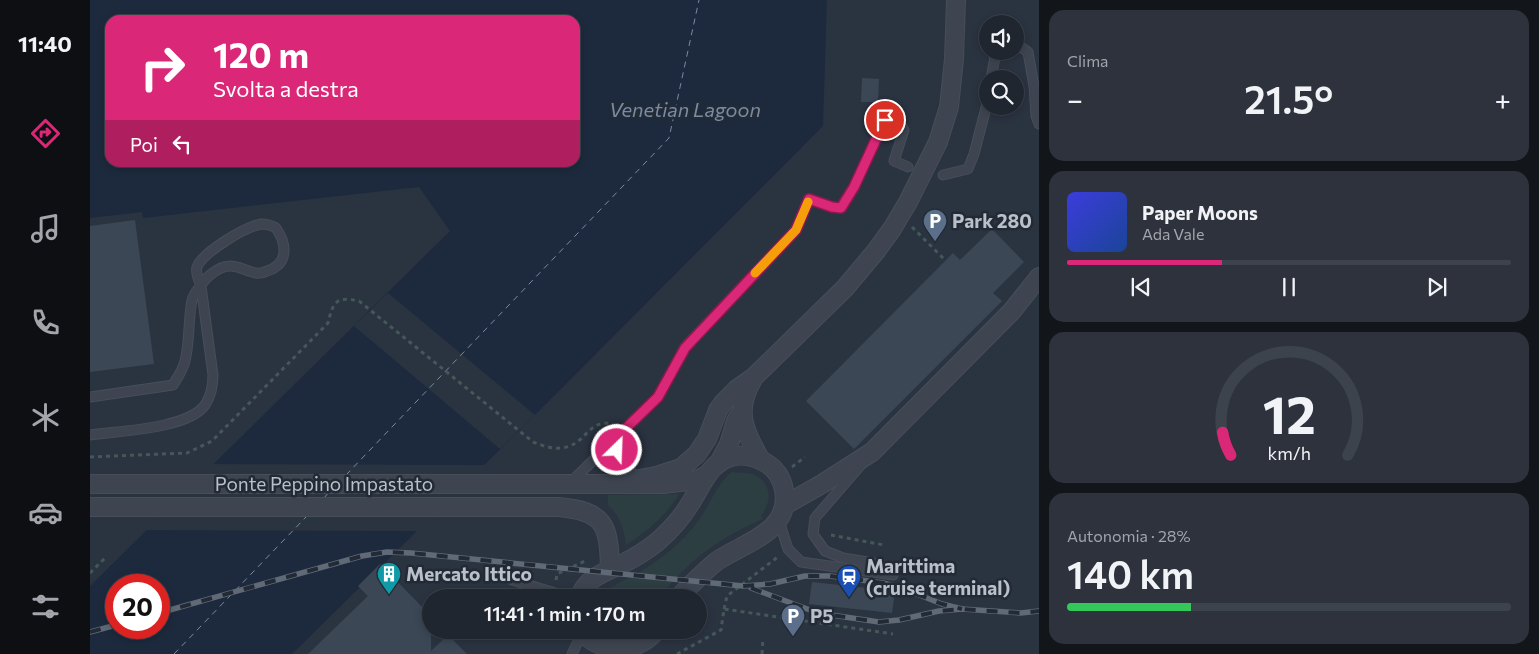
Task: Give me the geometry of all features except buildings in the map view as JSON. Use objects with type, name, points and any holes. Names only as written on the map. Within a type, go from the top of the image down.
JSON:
[{"type":"street","points":[[634,481],[670,472],[681,468],[690,461],[702,448],[718,410],[723,403],[736,389],[754,376],[855,277],[892,229],[908,202],[938,142],[949,107],[958,5]]},
{"type":"street","points":[[687,589],[709,567],[734,550],[768,532],[782,513],[822,484],[872,452],[1012,311],[1039,277]]},
{"type":"street","points":[[583,589],[595,576],[631,559],[663,536],[687,509],[729,444],[736,421],[742,411],[745,392],[754,376]]},
{"type":"street","points":[[742,411],[747,430],[760,460]]},
{"type":"street","points":[[634,481],[675,484],[697,480],[728,458],[741,455],[760,460],[771,466],[780,478],[785,492],[782,513]]},
{"type":"street","name":"Ponte Peppino Impastato","points":[[90,484],[564,483],[634,481]]},
{"type":"street","name":"Ponte Peppino Impastato","points":[[90,507],[558,507],[578,509],[592,514],[604,528],[608,540],[610,569]]},
{"type":"street","points":[[588,639],[592,644],[603,650],[623,653],[638,648],[648,639]]},
{"type":"lane","points":[[1024,49],[1028,52],[1034,86],[1036,116],[1039,124]]},
{"type":"lane","points":[[943,176],[968,169],[984,115]]},
{"type":"lane","points":[[564,483],[622,433],[658,397],[685,348],[796,230],[809,199],[841,208],[854,187],[885,120],[899,123],[904,130],[894,161],[908,168]]},
{"type":"lane","points":[[90,397],[173,386],[184,364],[189,337],[192,298],[201,286],[207,277],[223,267],[238,266],[252,273],[259,273],[278,266],[283,260],[285,249],[282,238],[276,228],[266,224],[258,225],[233,236],[210,253],[197,269],[196,273],[201,286],[213,375],[212,387],[205,405],[194,415],[169,424],[90,435]]},
{"type":"lane","points":[[622,433],[616,442],[619,456],[634,481]]},
{"type":"lane","points":[[872,452],[815,518],[813,534],[826,551],[842,558],[880,564]]},
{"type":"lane","points":[[782,513],[788,549],[801,562],[893,574]]},
{"type":"lane","points":[[512,580],[542,589]]},
{"type":"lane","points":[[572,654],[579,639]]},
{"type":"path","points":[[914,229],[945,260]]},
{"type":"path","points":[[90,456],[187,453],[203,447],[212,441],[328,323],[334,304],[347,298],[359,300],[533,442],[547,447],[560,448],[580,441],[589,431],[604,423],[611,424],[622,433]]},
{"type":"path","points":[[815,536],[824,534],[884,545]]},
{"type":"path","points":[[677,654],[721,630],[727,596],[788,549]]},
{"type":"path","points":[[90,573],[107,556]]},
{"type":"path","points":[[553,589],[557,574],[592,558]]},
{"type":"path","points":[[724,610],[893,634]]},
{"type":"path","points":[[762,654],[763,638]]},
{"type":"shaded area","points":[[733,471],[735,473],[745,473],[753,475],[765,484],[768,491],[768,499],[761,516],[763,519],[734,533],[706,551],[682,572],[667,589],[607,589],[630,578],[655,562],[689,533],[727,476]]},
{"type":"shaded area","points":[[679,494],[656,522],[626,545],[621,523],[608,505],[608,495]]},
{"type":"water","name":"Venetian Lagoon","points":[[90,0],[827,0],[823,126],[535,415],[292,654],[90,654],[90,586],[450,231],[419,187],[143,218],[142,212],[90,218]]},
{"type":"pier","points":[[388,293],[535,415],[500,449],[354,326]]},
{"type":"pier","points":[[210,464],[488,465],[421,531],[143,530]]},
{"type":"ferry route","points":[[346,475],[669,138],[699,0]]},
{"type":"ferry route","points":[[324,498],[329,492]]},
{"type":"ferry route","points":[[174,654],[307,516]]},
{"type":"railway","points":[[170,610],[362,556],[387,552],[743,586],[770,584],[805,576],[830,576],[883,583],[902,588],[942,604],[962,609]]},
{"type":"railway","points":[[751,588],[818,613],[879,622],[899,620],[939,611],[962,609],[1021,613],[1039,611]]},
{"type":"railway","points":[[90,632],[105,628]]},
{"type":"slow traffic","points":[[755,273],[796,230],[808,202]]},
{"type":"place","name":"Park 280","points":[[935,242]]},
{"type":"place","name":"Mercato Ittico","points":[[389,595]]},
{"type":"place","name":"Marittima (cruise terminal)","points":[[849,598]]},
{"type":"place","name":"P5","points":[[793,637]]},
{"type":"route","points":[[617,450],[616,442],[620,434],[658,397],[685,348],[796,230],[809,199],[841,208],[854,187],[885,120]]}]
